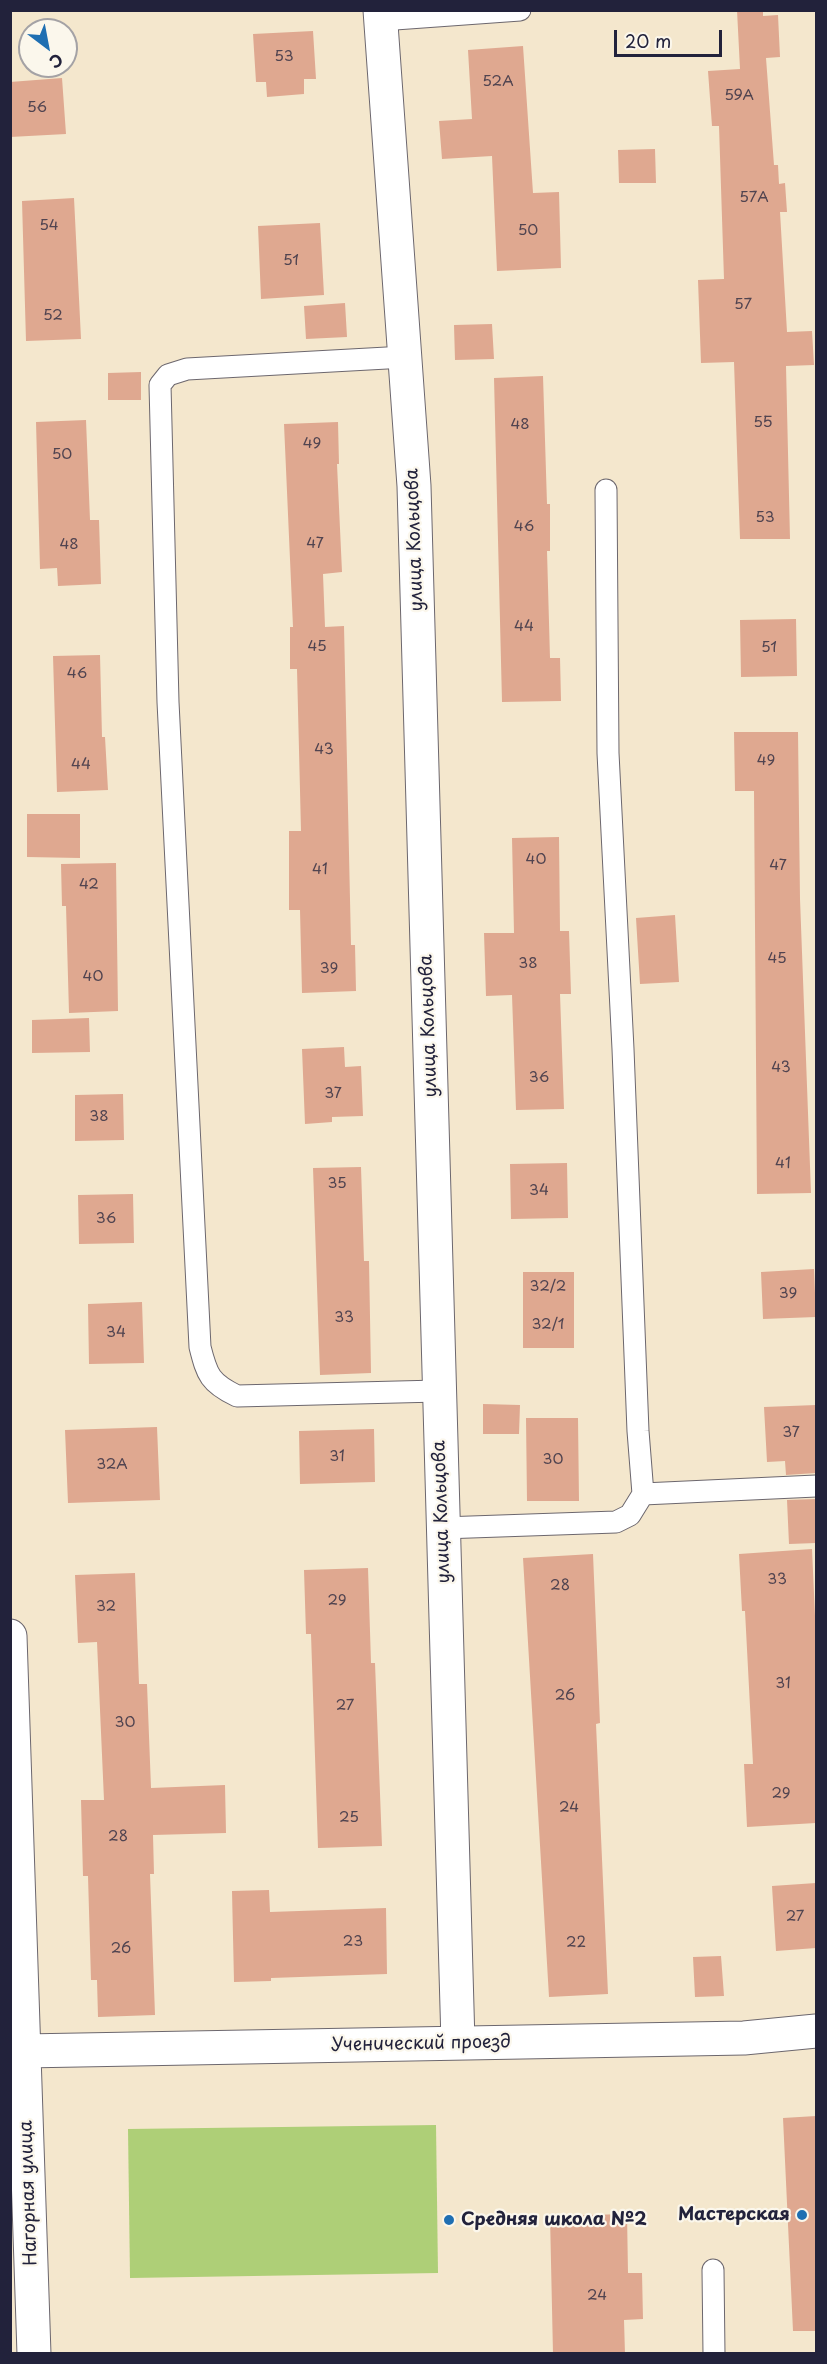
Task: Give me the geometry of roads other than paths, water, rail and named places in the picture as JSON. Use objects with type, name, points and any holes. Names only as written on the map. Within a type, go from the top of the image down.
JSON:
[{"type":"street","name":"улица Кольцова","points":[[380,15],[414,486],[458,2043]]},
{"type":"street","name":"Нагорная улица","points":[[10,1636],[34,2354]]},
{"type":"street","name":"Ученический проезд","points":[[24,2051],[744,2038],[816,2031]]},
{"type":"lane","points":[[380,15],[520,10]]},
{"type":"lane","points":[[405,357],[187,369],[168,375],[160,385],[168,702],[200,1347],[207,1373],[218,1387],[237,1396],[438,1391]]},
{"type":"lane","points":[[442,1528],[616,1522],[630,1515],[643,1494],[638,1431],[623,1049],[608,753],[606,490]]},
{"type":"lane","points":[[643,1494],[816,1486]]},
{"type":"lane","points":[[713,2270],[714,2354]]},
{"type":"place","name":"Мастерская","points":[[802,2215]]},
{"type":"place","name":"Средняя школа №2","points":[[449,2220]]}]
